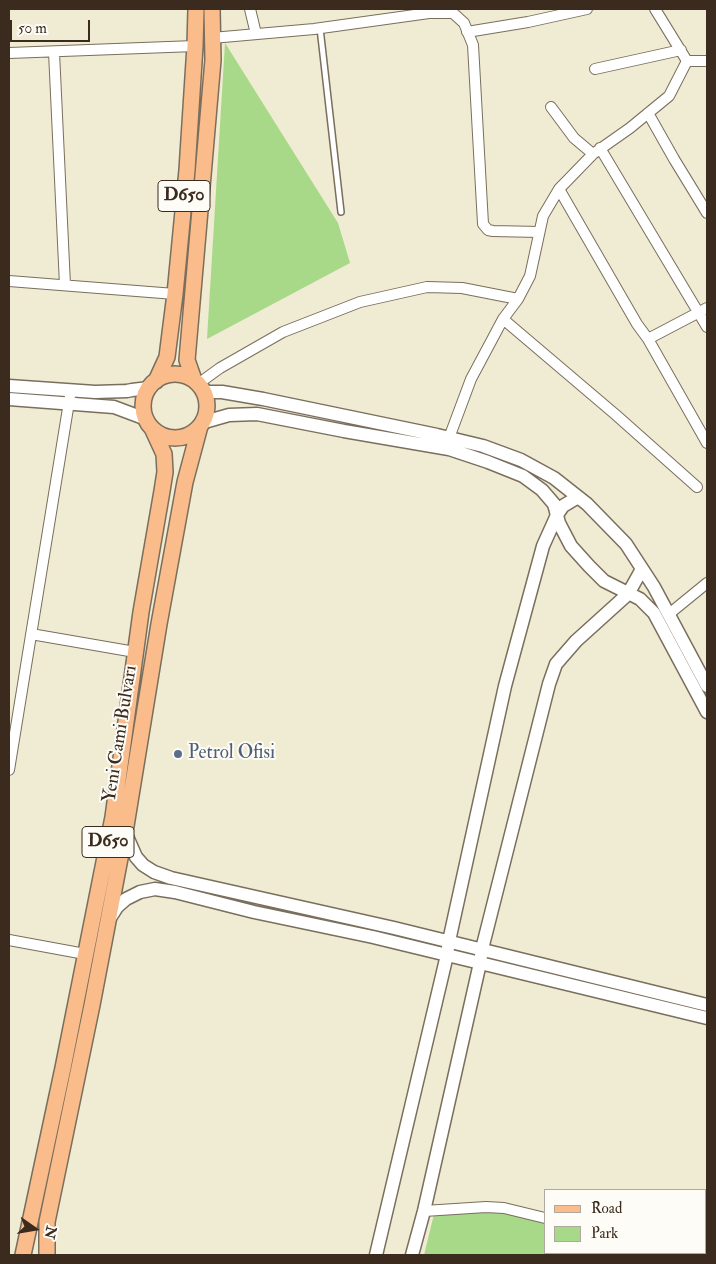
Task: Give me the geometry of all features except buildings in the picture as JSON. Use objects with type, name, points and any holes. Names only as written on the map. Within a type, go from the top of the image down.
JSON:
[{"type":"main road","name":"D650","points":[[152,385],[167,357],[175,294],[187,170],[196,9]]},
{"type":"main road","points":[[199,385],[185,376],[175,374],[165,376],[152,385],[145,398],[144,409],[149,424],[161,434],[171,438],[182,437],[192,434],[201,425],[207,407],[199,385],[187,360],[212,70],[212,38],[216,9]]},
{"type":"main road","name":"Yeni Cami Bulvarı","points":[[23,1255],[113,817],[141,612],[165,472],[164,454],[149,424]]},
{"type":"main road","name":"Yeni Cami Bulvarı","points":[[47,1255],[47,1222],[125,832],[159,624],[185,482],[201,425]]},
{"type":"street","points":[[250,9],[256,34]]},
{"type":"street","points":[[467,32],[528,22],[587,9]]},
{"type":"street","points":[[655,9],[687,60]]},
{"type":"street","points":[[212,38],[320,28],[411,12],[454,13],[464,23],[473,45],[483,224],[488,230],[494,231],[539,232]]},
{"type":"street","points":[[9,53],[195,46]]},
{"type":"street","points":[[595,69],[680,50]]},
{"type":"street","points":[[54,52],[65,284]]},
{"type":"street","points":[[687,60],[707,61]]},
{"type":"street","points":[[449,438],[471,379],[503,319],[518,299],[530,276],[543,216],[559,189],[596,151],[630,128],[669,96],[687,60]]},
{"type":"street","points":[[550,108],[574,138],[596,151],[703,310],[707,327]]},
{"type":"street","points":[[648,113],[707,213]]},
{"type":"street","points":[[559,189],[707,443]]},
{"type":"street","points":[[9,281],[175,294]]},
{"type":"street","points":[[199,385],[220,368],[283,332],[360,302],[427,287],[462,288],[518,299]]},
{"type":"street","points":[[648,339],[703,310]]},
{"type":"street","points":[[503,319],[697,487]]},
{"type":"street","points":[[9,386],[95,392],[127,391],[152,385]]},
{"type":"street","points":[[199,385],[222,392],[483,446],[521,460],[554,478],[588,504],[626,544],[669,614],[707,686]]},
{"type":"street","points":[[9,770],[11,748],[70,390]]},
{"type":"street","points":[[9,399],[114,407],[149,424]]},
{"type":"street","points":[[201,425],[229,415],[257,414],[449,449],[523,476],[542,490],[554,504],[559,523],[572,546],[589,566],[604,581],[640,599],[654,612],[707,712]]},
{"type":"street","points":[[376,1255],[447,955],[448,941],[505,686],[543,546],[563,506],[578,497]]},
{"type":"street","points":[[412,1255],[424,1211],[482,949],[549,684],[556,664],[576,641],[628,594],[642,569]]},
{"type":"street","points":[[669,614],[707,583]]},
{"type":"street","points":[[31,634],[135,652]]},
{"type":"street","points":[[125,832],[136,857],[143,865],[154,872],[171,878],[448,941],[707,1004]]},
{"type":"street","points":[[108,922],[116,907],[140,892],[155,889],[175,892],[254,912],[372,936],[707,1018]]},
{"type":"street","points":[[9,940],[85,954]]},
{"type":"street","points":[[424,1211],[486,1206],[504,1208],[544,1218]]},
{"type":"lane","points":[[320,28],[341,212]]},
{"type":"green space","points":[[225,43],[338,223],[350,263],[207,339]]},
{"type":"green space","points":[[487,1209],[544,1218],[544,1254],[706,1254],[707,1244],[707,1255],[424,1255],[434,1214]]},
{"type":"place","name":"Petrol Ofisi","points":[[178,754]]}]
